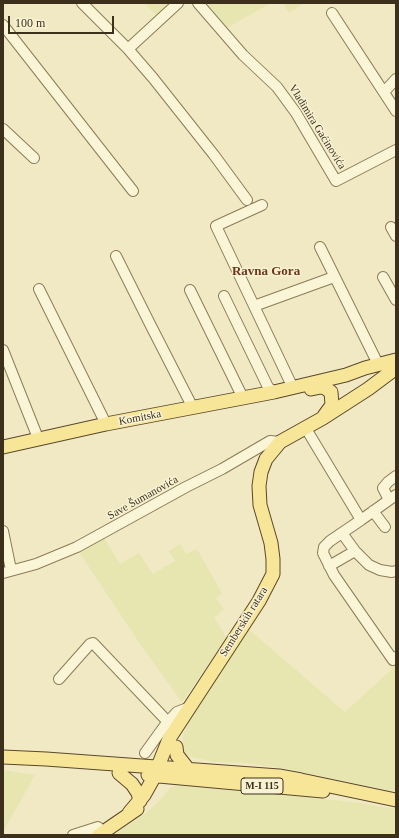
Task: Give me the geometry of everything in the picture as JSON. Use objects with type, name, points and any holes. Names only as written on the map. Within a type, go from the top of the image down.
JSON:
[{"type":"main road","name":"Komitska","points":[[3,446],[106,424],[274,392],[346,375],[356,375],[396,364]]},
{"type":"main road","name":"Semberskih ratara","points":[[190,707],[259,601],[273,574],[271,543],[260,505],[258,486],[266,459],[280,442],[323,418],[368,389],[396,364]]},
{"type":"main road","name":"Semberskih ratara","points":[[368,389],[370,382],[379,368]]},
{"type":"main road","points":[[274,392],[287,392],[321,387],[325,388],[331,392],[332,405],[323,418]]},
{"type":"main road","points":[[129,813],[140,801],[161,772],[176,747],[190,707]]},
{"type":"main road","points":[[101,833],[152,797],[161,772],[169,739],[190,707]]},
{"type":"main road","points":[[176,747],[177,756],[188,769]]},
{"type":"main road","name":"M-I 115","points":[[3,757],[46,759],[161,772],[295,790],[361,794]]},
{"type":"main road","name":"M-I 115","points":[[3,764],[119,772],[161,772],[188,769],[279,776],[396,800]]},
{"type":"main road","points":[[119,772],[132,784],[138,793],[140,801]]},
{"type":"street","points":[[82,3],[128,49],[198,134],[246,200]]},
{"type":"street","points":[[128,49],[178,3]]},
{"type":"street","name":"Vladimira Gaćinovića","points":[[198,3],[243,55],[277,87],[296,113],[336,181],[396,150]]},
{"type":"street","points":[[332,13],[396,112]]},
{"type":"street","points":[[3,25],[133,191]]},
{"type":"street","points":[[384,92],[396,79]]},
{"type":"street","points":[[3,129],[34,158]]},
{"type":"street","points":[[262,205],[216,226],[293,388]]},
{"type":"street","points":[[320,247],[379,368]]},
{"type":"street","points":[[116,256],[193,408]]},
{"type":"street","points":[[254,306],[334,277]]},
{"type":"street","points":[[383,277],[396,300]]},
{"type":"street","points":[[38,289],[106,424]]},
{"type":"street","points":[[190,290],[243,398]]},
{"type":"street","points":[[224,296],[268,387],[274,392]]},
{"type":"street","points":[[3,350],[38,438]]},
{"type":"street","points":[[305,428],[360,520]]},
{"type":"street","name":"Save Šumanovića","points":[[3,573],[55,557],[78,547],[186,487],[222,469],[270,441],[280,442]]},
{"type":"street","points":[[396,476],[383,488],[393,497],[324,547],[323,554],[329,566],[393,660],[396,657]]},
{"type":"street","points":[[373,511],[385,527]]},
{"type":"street","points":[[3,531],[10,565],[13,570]]},
{"type":"street","points":[[342,533],[355,551],[369,565],[380,570],[392,572],[396,571]]},
{"type":"street","points":[[329,566],[355,551]]},
{"type":"street","points":[[59,679],[90,644],[93,643],[168,722]]},
{"type":"street","name":"Semberskih ratara","points":[[145,753],[168,722],[178,712],[190,707]]},
{"type":"street","points":[[73,835],[98,827],[101,833]]},
{"type":"green space","points":[[144,3],[170,3],[157,16]]},
{"type":"green space","points":[[204,3],[271,3],[225,29]]},
{"type":"green space","points":[[283,3],[304,3],[289,13]]},
{"type":"green space","points":[[104,538],[120,564],[139,553],[153,574],[175,561],[169,551],[180,544],[186,554],[197,549],[222,593],[216,598],[224,609],[214,618],[227,638],[182,702],[140,644],[79,552]]},
{"type":"green space","points":[[246,627],[345,712],[392,669],[384,660],[396,652],[396,792],[287,769],[245,763],[214,762],[192,757],[183,751],[183,736],[187,724]]},
{"type":"green space","points":[[3,770],[35,775],[3,832]]},
{"type":"green space","points":[[178,785],[265,792],[360,803],[396,809],[396,835],[113,835],[146,813],[171,787]]},
{"type":"district","name":"Ravna Gora","points":[[266,272]]}]
